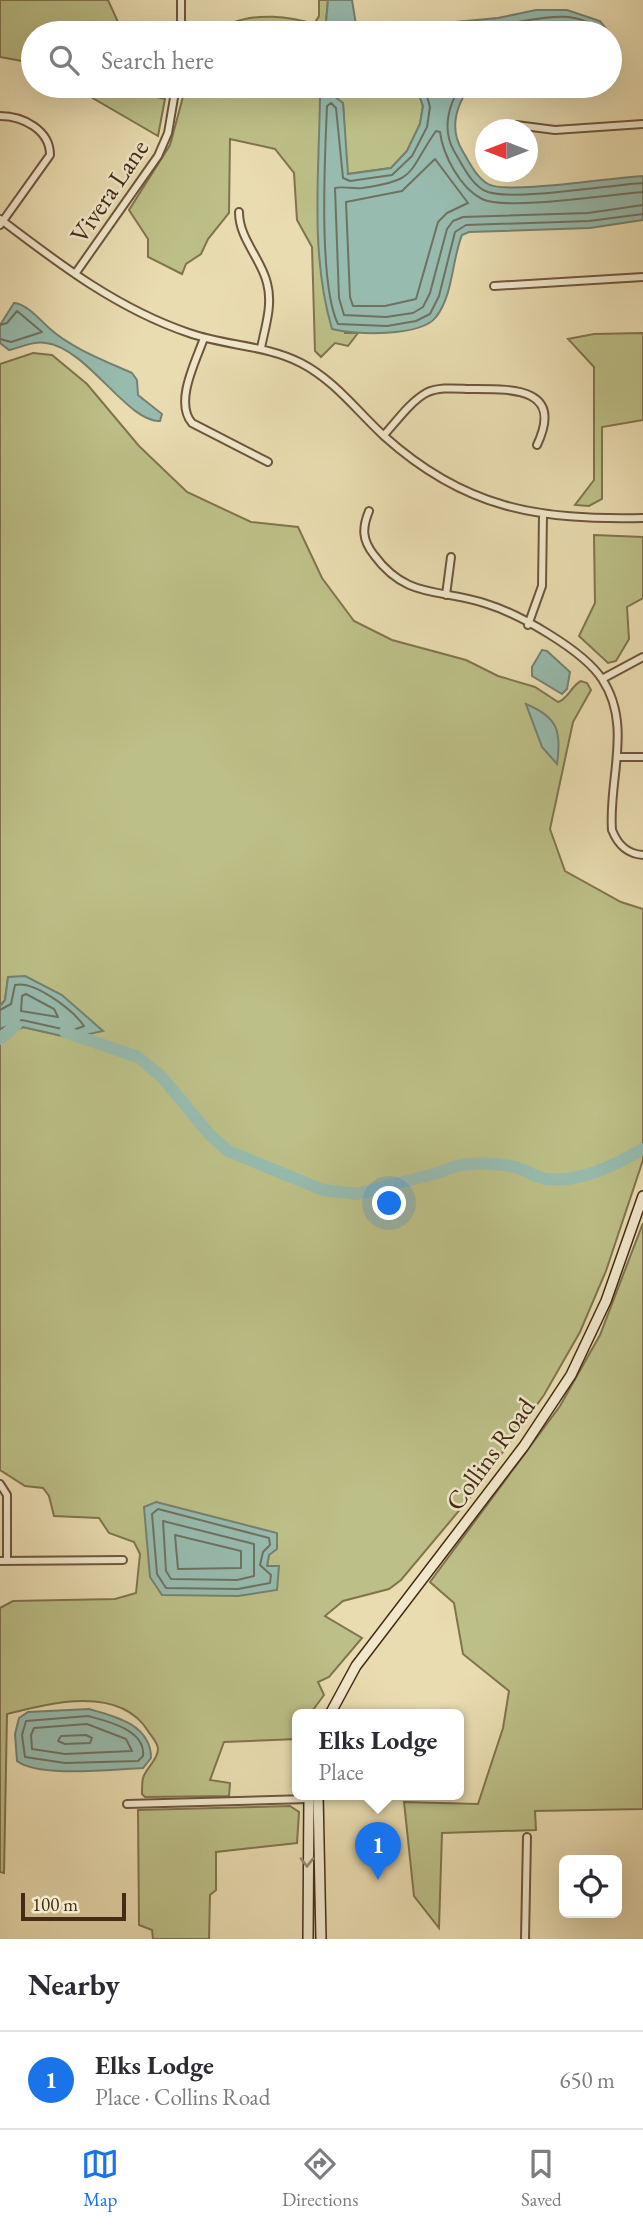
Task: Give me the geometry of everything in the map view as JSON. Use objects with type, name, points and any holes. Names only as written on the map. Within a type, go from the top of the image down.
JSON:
[{"type":"street","points":[[181,0],[181,21]]},
{"type":"street","name":"Vivera Lane","points":[[75,274],[159,156],[168,133],[174,98]]},
{"type":"street","points":[[0,116],[13,116],[40,131],[50,145],[46,163],[1,222],[119,303],[204,338],[261,348],[287,356],[316,372],[418,464],[454,486],[501,504],[543,515],[585,519],[643,518]]},
{"type":"street","points":[[538,128],[555,130],[643,124]]},
{"type":"street","points":[[239,212],[239,225],[268,285],[269,308],[261,348]]},
{"type":"street","points":[[494,286],[643,277]]},
{"type":"street","points":[[204,338],[185,400],[187,417],[192,423],[268,462]]},
{"type":"street","points":[[384,435],[417,400],[433,390],[514,389],[531,395],[541,408],[544,431],[537,445]]},
{"type":"street","points":[[369,511],[363,525],[363,536],[385,570],[406,586],[490,604],[579,654],[602,679],[616,716],[617,757],[612,830],[620,845],[643,855]]},
{"type":"street","points":[[528,625],[542,586],[543,515]]},
{"type":"street","points":[[446,594],[452,557]]},
{"type":"street","points":[[602,679],[643,657]]},
{"type":"street","points":[[617,757],[643,757]]},
{"type":"street","name":"Collins Road","points":[[333,1709],[356,1667],[524,1446],[571,1375],[606,1301],[643,1196]]},
{"type":"street","points":[[1,1484],[7,1495],[3,1561],[123,1560]]},
{"type":"street","points":[[128,1804],[292,1798]]},
{"type":"street","points":[[308,1800],[308,1939]]},
{"type":"street","points":[[318,1800],[321,1939]]},
{"type":"street","points":[[525,1939],[527,1837]]},
{"type":"green space","points":[[0,0],[108,0],[118,21],[21,21],[21,61],[0,57]]},
{"type":"green space","points":[[319,0],[328,0],[326,21],[316,21],[319,16]]},
{"type":"green space","points":[[262,17],[302,21],[238,21]]},
{"type":"green space","points":[[93,98],[165,99],[158,136]]},
{"type":"green space","points":[[183,98],[420,98],[423,106],[420,124],[407,151],[391,168],[347,174],[343,103],[345,333],[358,333],[348,346],[335,343],[321,357],[315,351],[312,247],[297,220],[294,173],[275,149],[230,139],[229,213],[208,239],[201,254],[186,264],[182,274],[148,257],[148,239],[129,210],[170,145]]},
{"type":"green space","points":[[643,333],[643,420],[602,427],[602,499],[589,506],[575,505],[594,480],[594,367],[568,339],[594,334]]},
{"type":"green space","points":[[33,353],[52,355],[87,384],[139,446],[187,492],[251,522],[298,527],[322,578],[354,621],[392,640],[466,660],[498,676],[535,687],[558,702],[581,681],[587,683],[591,690],[573,722],[550,829],[565,871],[621,902],[643,909],[643,1160],[606,1271],[580,1332],[544,1395],[468,1500],[401,1580],[389,1589],[343,1601],[325,1616],[362,1638],[329,1677],[318,1682],[324,1695],[314,1709],[292,1709],[292,1739],[224,1742],[210,1780],[230,1783],[229,1796],[145,1797],[142,1794],[143,1778],[156,1757],[158,1747],[135,1717],[120,1707],[83,1701],[63,1702],[7,1714],[4,1873],[0,1872],[0,1608],[13,1601],[115,1599],[136,1593],[140,1554],[134,1542],[109,1533],[99,1518],[54,1516],[49,1496],[43,1488],[25,1486],[0,1470],[0,1037],[23,1027],[71,1038],[8,978],[5,1000],[0,1006],[0,364]],"holes":[[[156,1502],[269,1555],[267,1566]]]},
{"type":"green space","points":[[594,535],[643,537],[643,598],[627,607],[629,639],[616,661],[608,663],[579,636],[595,603]]},
{"type":"green space","points":[[643,1223],[643,1809],[535,1811],[536,1830],[442,1833],[439,1928],[414,1896],[404,1802],[478,1804],[503,1728],[509,1691],[463,1654],[454,1603],[430,1582],[560,1406],[600,1335]]},
{"type":"green space","points":[[290,1806],[299,1812],[297,1843],[216,1852],[216,1890],[210,1895],[209,1939],[153,1939],[152,1930],[139,1925],[138,1810]]},
{"type":"water","points":[[328,0],[352,0],[355,21],[326,21]]},
{"type":"water","points":[[536,10],[567,10],[600,21],[465,21]]},
{"type":"water","points":[[320,98],[337,98],[343,103],[348,174],[391,168],[407,151],[420,124],[423,106],[420,98],[463,98],[456,117],[456,134],[475,171],[475,182],[516,188],[643,176],[643,220],[590,228],[469,232],[462,235],[442,308],[428,324],[387,333],[332,329],[325,301],[318,243]]},
{"type":"water","points":[[14,303],[28,309],[67,342],[132,373],[137,380],[138,395],[162,414],[160,421],[134,410],[92,370],[61,348],[41,343],[9,350],[0,343],[0,325]]},
{"type":"water","points":[[542,650],[547,651],[570,672],[567,689],[562,694],[532,676],[532,667]]},
{"type":"water","points":[[526,704],[545,714],[555,726],[559,742],[557,764],[542,747]]},
{"type":"water","points":[[25,976],[62,995],[103,1031],[71,1038],[23,1027],[0,1037],[0,1006],[5,1000],[8,977]]},
{"type":"water","points":[[156,1502],[277,1533],[277,1549],[269,1555],[267,1566],[279,1566],[277,1590],[238,1596],[162,1595],[150,1577],[144,1507]]},
{"type":"water","points":[[89,1709],[130,1724],[145,1737],[151,1758],[143,1768],[59,1771],[28,1766],[17,1761],[15,1734],[19,1718],[28,1712]]},
{"type":"waterway","points":[[0,1039],[16,1025]]},
{"type":"waterway","points":[[65,1032],[138,1057],[162,1077],[209,1134],[228,1151],[323,1190],[357,1194],[449,1168],[477,1164],[515,1167],[538,1177],[559,1180],[609,1167],[643,1149]]},
{"type":"place","name":"Elks Lodge","points":[[378,1880]]}]
